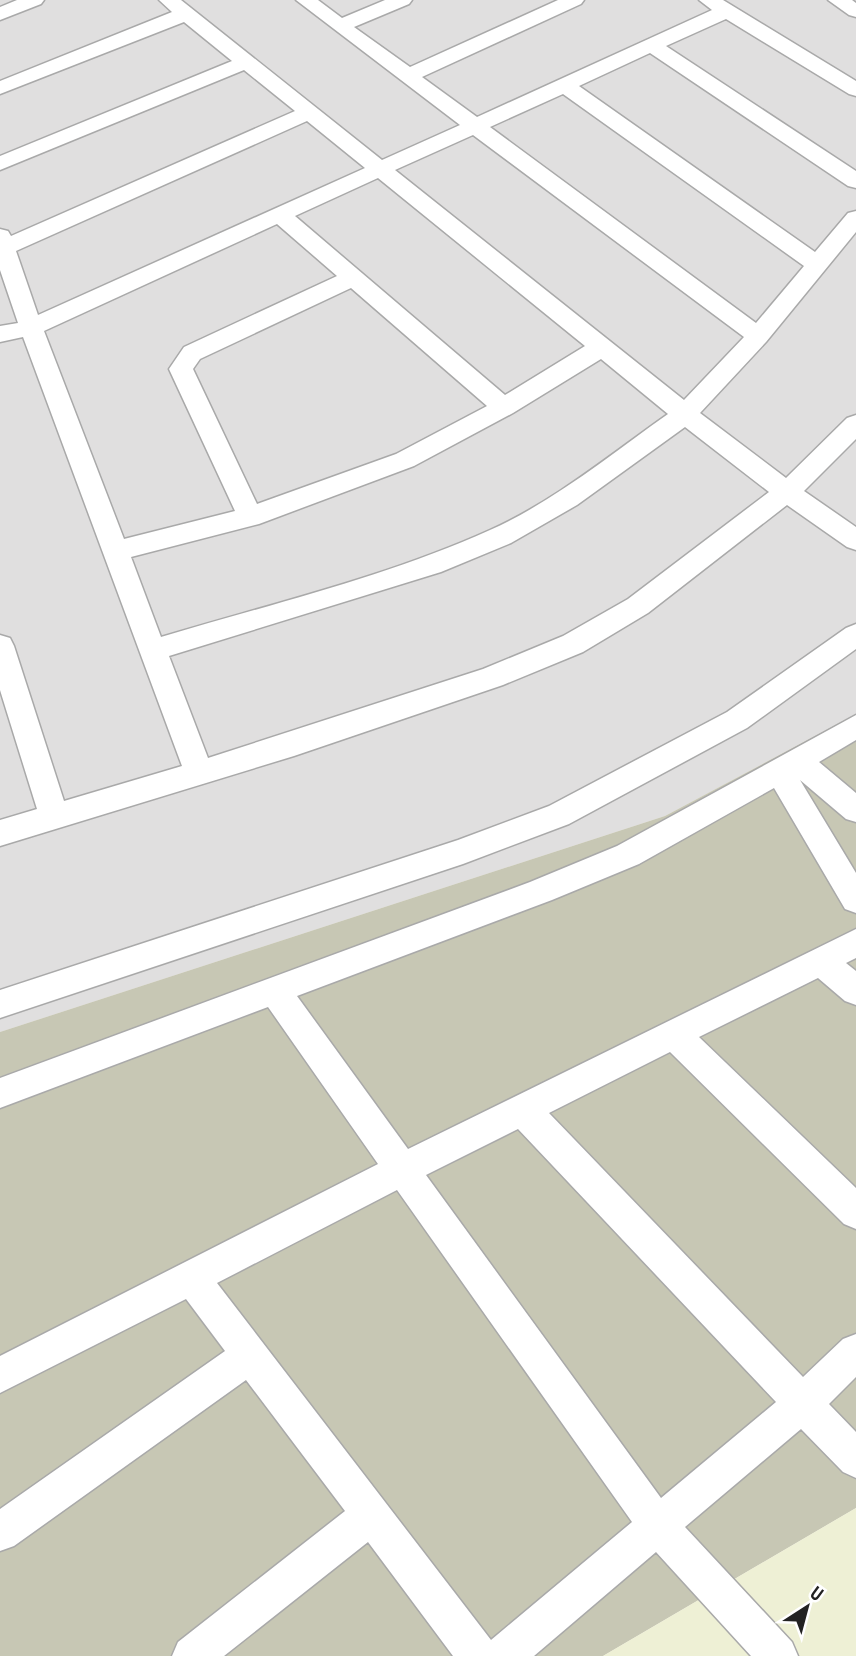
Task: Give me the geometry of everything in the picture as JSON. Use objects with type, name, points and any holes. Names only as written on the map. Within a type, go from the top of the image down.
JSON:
[{"type":"street","points":[[0,14],[34,0]]},
{"type":"street","points":[[306,0],[758,336]]},
{"type":"street","points":[[341,25],[402,0]]},
{"type":"street","points":[[409,75],[574,0]]},
{"type":"street","points":[[838,0],[856,11]]},
{"type":"street","points":[[0,334],[31,328],[475,126],[652,45],[718,6],[856,90]]},
{"type":"street","points":[[0,88],[178,7],[601,348],[787,492],[856,540]]},
{"type":"street","points":[[652,45],[856,181]]},
{"type":"street","points":[[0,164],[246,62]]},
{"type":"street","points":[[564,85],[817,264]]},
{"type":"street","points":[[200,773],[31,328],[3,241],[310,112]]},
{"type":"street","points":[[280,215],[504,407]]},
{"type":"street","points":[[153,650],[432,565],[502,536],[568,498],[685,414],[758,336],[856,218]]},
{"type":"street","points":[[250,517],[181,369],[192,353],[353,278]]},
{"type":"street","points":[[116,551],[250,517],[405,460],[504,407],[601,348]]},
{"type":"street","points":[[0,833],[200,773],[494,677],[573,644],[638,606],[787,492],[856,424]]},
{"type":"street","points":[[0,1004],[463,851],[559,815],[737,720],[856,635]]},
{"type":"street","points":[[0,646],[54,817]]},
{"type":"street","points":[[0,1093],[275,992],[628,855],[856,726]]},
{"type":"street","points":[[789,766],[856,810]]},
{"type":"street","points":[[789,766],[856,900]]},
{"type":"street","points":[[0,1375],[401,1170],[856,943]]},
{"type":"street","points":[[821,961],[856,991]]},
{"type":"street","points":[[275,992],[659,1527],[778,1656]]},
{"type":"street","points":[[673,1034],[856,1212]]},
{"type":"street","points":[[522,1110],[856,1459]]},
{"type":"street","points":[[191,1277],[478,1656]]},
{"type":"street","points":[[503,1656],[803,1403],[856,1352]]},
{"type":"street","points":[[0,1532],[250,1355]]},
{"type":"street","points":[[192,1656],[371,1515]]},
{"type":"shaded area","points":[[0,0],[856,0],[856,714],[665,816],[0,1032]]},
{"type":"shaded area","points":[[856,714],[856,1508],[603,1656],[0,1656],[0,1032],[665,816]]},
{"type":"shaded area","points":[[856,1508],[856,1656],[603,1656]]}]
